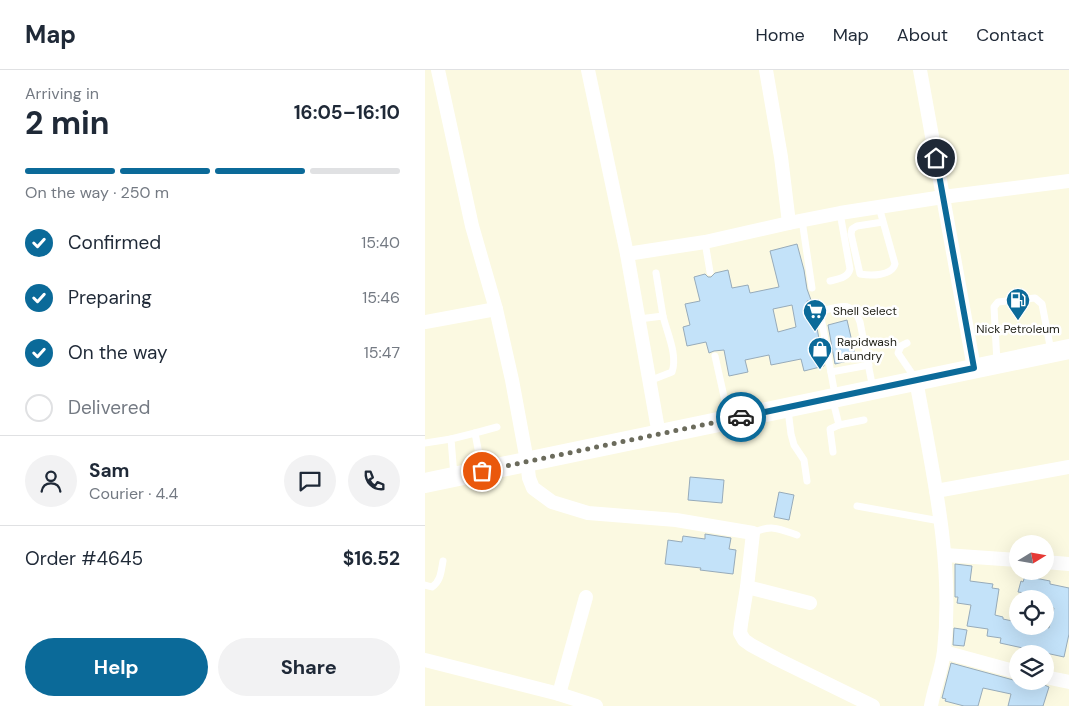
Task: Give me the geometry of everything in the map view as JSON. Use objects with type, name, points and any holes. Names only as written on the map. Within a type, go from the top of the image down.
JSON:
[{"type":"main road","points":[[425,483],[1060,351]]},
{"type":"street","points":[[438,70],[472,226],[496,309],[529,478],[533,488],[553,502],[588,513],[676,520],[753,533],[740,632],[744,640],[777,659],[873,706]]},
{"type":"street","points":[[588,70],[627,254],[659,435]]},
{"type":"street","points":[[766,70],[781,157],[795,221]]},
{"type":"street","points":[[920,70],[974,368]]},
{"type":"street","points":[[627,254],[705,242],[839,213],[943,197],[1069,181]]},
{"type":"street","points":[[425,322],[496,309]]},
{"type":"street","points":[[916,380],[936,491],[945,555],[943,652],[931,706]]},
{"type":"street","points":[[936,491],[1069,467]]},
{"type":"street","points":[[945,555],[1009,559]]},
{"type":"street","points":[[1054,563],[1069,564]]},
{"type":"street","points":[[747,587],[810,603]]},
{"type":"street","points":[[559,694],[585,597]]},
{"type":"street","points":[[943,652],[1009,670]]},
{"type":"street","points":[[425,660],[559,694],[594,706]]},
{"type":"street","points":[[1054,679],[1069,682]]},
{"type":"lane","points":[[879,207],[895,264],[895,267],[891,271],[883,273],[860,274],[851,234],[852,229],[857,226],[883,222]]},
{"type":"lane","points":[[830,281],[849,273],[839,213]]},
{"type":"lane","points":[[795,221],[813,288]]},
{"type":"lane","points":[[705,242],[710,272]]},
{"type":"lane","points":[[649,381],[672,372],[674,366],[674,358],[663,316],[656,273]]},
{"type":"lane","points":[[997,363],[994,307],[998,302],[1005,300],[1035,298],[1042,304],[1060,351]]},
{"type":"lane","points":[[839,425],[821,317],[825,310],[839,306],[849,307],[857,312],[873,389]]},
{"type":"lane","points":[[639,319],[663,316]]},
{"type":"lane","points":[[907,343],[901,346],[898,353],[916,380]]},
{"type":"lane","points":[[715,356],[729,420]]},
{"type":"lane","points":[[831,372],[869,365]]},
{"type":"lane","points":[[788,408],[791,434],[794,445],[804,460],[807,481]]},
{"type":"lane","points":[[833,452],[829,429],[863,420]]},
{"type":"lane","points":[[425,443],[497,427]]},
{"type":"lane","points":[[475,433],[482,471]]},
{"type":"lane","points":[[451,438],[454,476]]},
{"type":"lane","points":[[857,506],[940,520]]},
{"type":"lane","points":[[753,533],[767,527],[773,527],[797,535]]},
{"type":"lane","points":[[425,585],[432,587],[436,584],[443,561]]},
{"type":"building","points":[[797,244],[811,300],[807,301],[812,323],[816,322],[824,366],[804,371],[801,359],[771,365],[769,355],[745,360],[748,372],[729,376],[724,350],[709,353],[706,342],[687,346],[683,327],[690,325],[685,304],[700,301],[694,277],[705,274],[711,277],[715,273],[728,270],[732,288],[748,285],[750,293],[779,287],[770,251]],"holes":[[[792,305],[796,327],[778,332],[773,309]]]},
{"type":"building","points":[[847,320],[856,359],[835,364],[828,325]]},
{"type":"building","points":[[690,477],[724,480],[722,503],[688,500]]},
{"type":"building","points":[[779,492],[794,495],[789,520],[774,517]]},
{"type":"building","points":[[705,534],[731,538],[729,549],[736,550],[733,574],[665,564],[668,540],[682,542],[683,536],[705,539]]},
{"type":"building","points":[[955,564],[972,566],[970,581],[993,584],[992,588],[999,589],[995,615],[1009,620],[1009,635],[1054,635],[1054,590],[1019,590],[1021,581],[1045,580],[1050,581],[1050,584],[1069,588],[1069,634],[1064,657],[1054,655],[1054,645],[1009,645],[1000,643],[1001,638],[987,636],[988,629],[967,626],[971,605],[957,603],[958,597],[955,597]]},
{"type":"building","points":[[954,628],[967,630],[964,646],[953,645]]},
{"type":"building","points":[[951,663],[1009,679],[1009,690],[1048,690],[1043,706],[1008,706],[1011,694],[983,688],[978,706],[964,706],[945,701],[946,699],[942,698]]},
{"type":"way so far","points":[[482,471],[741,417]]},
{"type":"place","name":"Nick Petroleum","points":[[1018,321]]},
{"type":"place","name":"Shell Select","points":[[815,332]]},
{"type":"place","name":"Rapidwash Laundry","points":[[820,370]]},
{"type":"route","points":[[741,417],[974,368],[936,158]]}]
